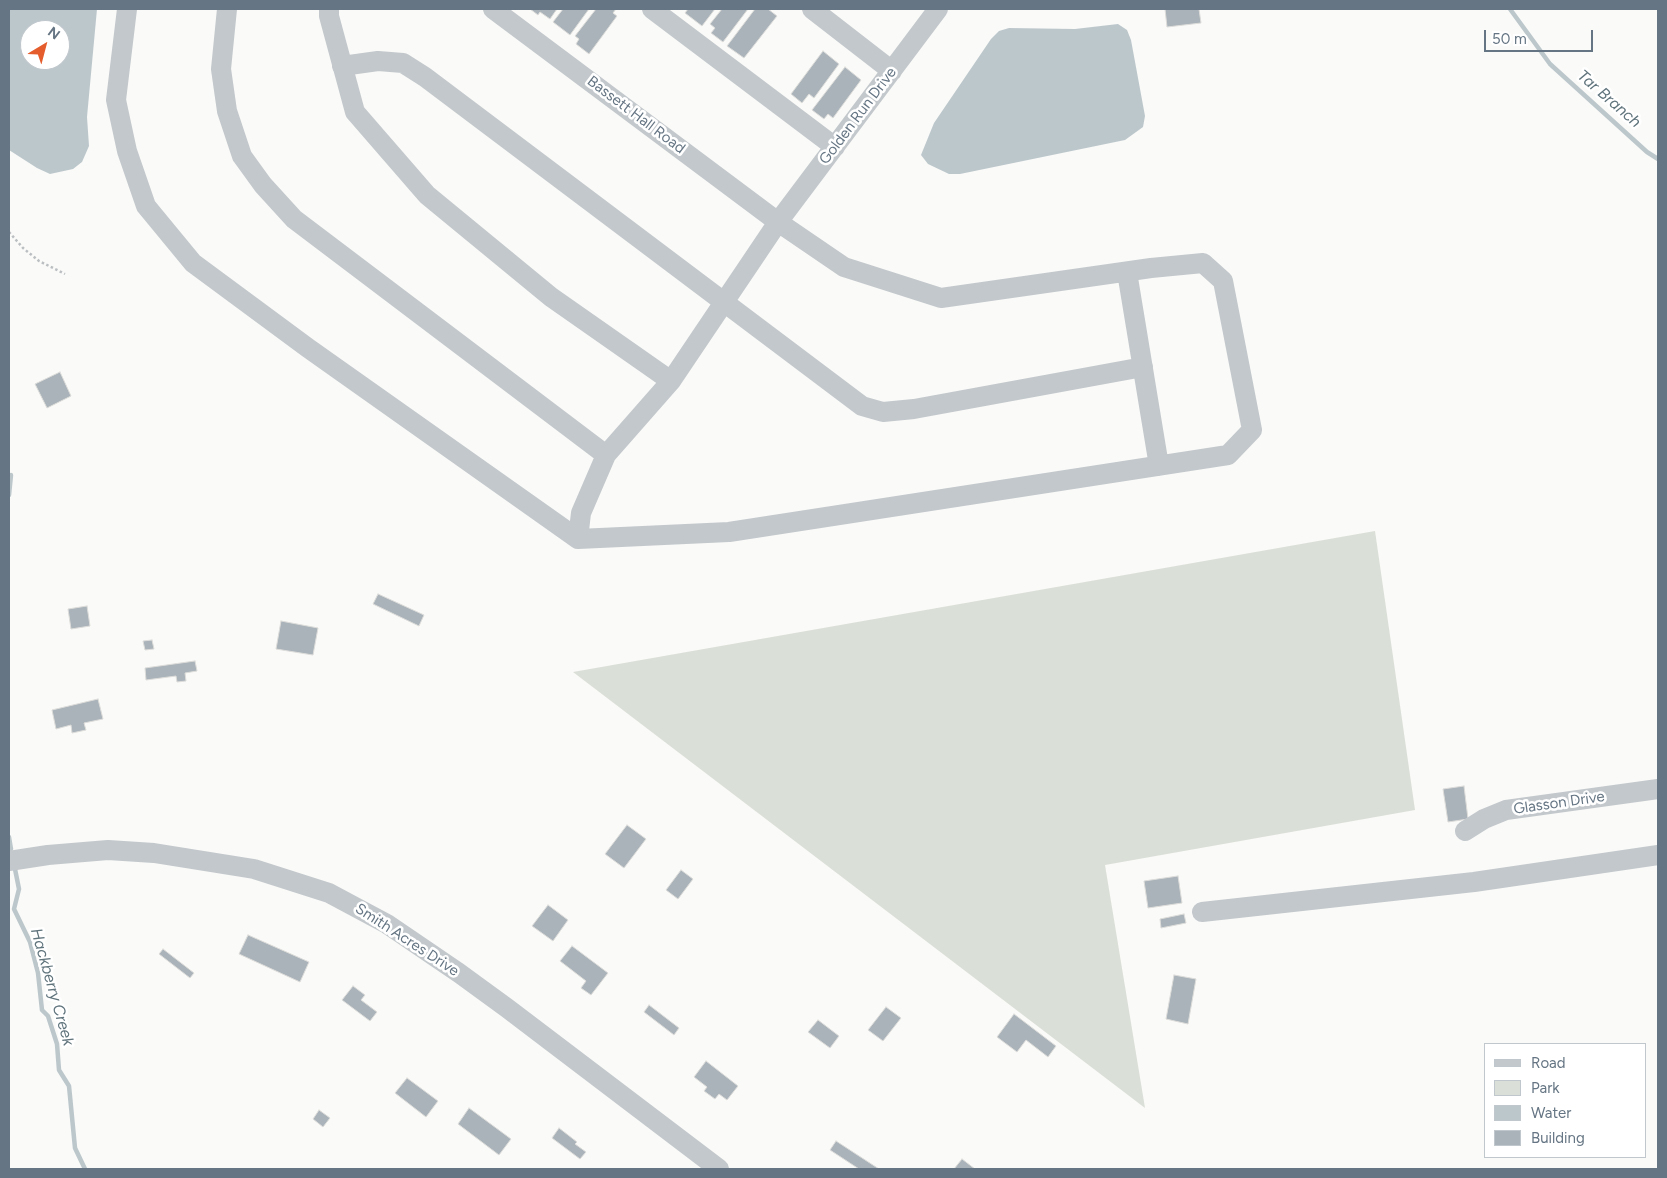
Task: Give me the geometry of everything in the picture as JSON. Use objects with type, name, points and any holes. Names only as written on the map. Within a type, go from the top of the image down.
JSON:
[{"type":"street","points":[[127,9],[116,100],[127,151],[146,206],[193,263],[308,348],[578,539],[729,532],[1159,466],[1127,272]]},
{"type":"street","points":[[227,9],[221,70],[227,111],[242,156],[263,185],[294,219],[606,455]]},
{"type":"street","points":[[329,9],[329,16],[355,112],[427,195],[550,297],[671,381]]},
{"type":"street","name":"Bassett Hall Road","points":[[493,9],[778,222],[844,267],[941,298],[1203,263],[1223,281],[1252,430],[1228,455],[1159,466]]},
{"type":"street","points":[[652,9],[835,147]]},
{"type":"street","name":"Golden Run Drive","points":[[578,539],[582,512],[606,455],[671,381],[778,222],[938,9]]},
{"type":"street","points":[[815,10],[892,71]]},
{"type":"street","points":[[342,66],[378,61],[403,63],[425,77],[862,406],[883,412],[914,409],[1143,366]]},
{"type":"street","name":"Glasson Drive","points":[[1465,831],[1484,819],[1506,810],[1658,789]]},
{"type":"street","name":"Smith Acres Drive","points":[[9,861],[48,854],[108,850],[154,853],[254,869],[329,893],[387,924],[467,979],[719,1169]]},
{"type":"street","points":[[1202,912],[1474,882],[1658,855]]},
{"type":"path","points":[[9,232],[38,261],[65,274]]},
{"type":"green space","points":[[1375,531],[1415,810],[1105,865],[1145,1108],[573,672]]},
{"type":"water","points":[[9,9],[97,9],[87,117],[89,146],[82,162],[73,169],[50,174],[9,150]]},
{"type":"water","points":[[1118,24],[1127,30],[1131,40],[1145,116],[1143,127],[1125,140],[960,174],[949,174],[928,164],[921,155],[934,123],[991,39],[999,31],[1009,28],[1075,29]]},
{"type":"building","points":[[530,9],[557,9],[550,19],[540,12],[538,15]]},
{"type":"building","points":[[563,9],[589,9],[570,35],[553,22]]},
{"type":"building","points":[[596,9],[616,9],[613,13],[617,16],[589,54],[576,44],[579,39],[575,36]]},
{"type":"building","points":[[688,9],[715,9],[702,26],[685,13]]},
{"type":"building","points":[[722,9],[748,9],[723,42],[711,33],[715,28],[710,24]]},
{"type":"building","points":[[755,9],[768,9],[777,16],[744,58],[727,46]]},
{"type":"building","points":[[1165,9],[1199,9],[1201,23],[1167,27]]},
{"type":"building","points":[[823,51],[839,64],[814,98],[809,94],[802,103],[791,94]]},
{"type":"building","points":[[845,67],[861,80],[833,118],[828,114],[824,119],[812,110]]},
{"type":"building","points":[[60,372],[71,396],[47,408],[35,384]]},
{"type":"building","points":[[378,594],[424,615],[419,626],[373,604]]},
{"type":"building","points":[[87,606],[90,626],[71,629],[68,609]]},
{"type":"building","points":[[281,621],[318,628],[313,655],[276,649]]},
{"type":"building","points":[[152,640],[154,649],[145,650],[143,641]]},
{"type":"building","points":[[195,661],[197,671],[185,673],[186,681],[177,682],[176,676],[146,680],[145,668]]},
{"type":"building","points":[[98,699],[103,719],[84,723],[86,730],[72,733],[71,725],[56,729],[52,710]]},
{"type":"building","points":[[1464,786],[1468,819],[1448,822],[1443,789]]},
{"type":"building","points":[[627,825],[646,839],[624,868],[605,854]]},
{"type":"building","points":[[681,870],[693,879],[678,899],[666,890]]},
{"type":"building","points":[[1178,876],[1182,903],[1148,908],[1144,881]]},
{"type":"building","points":[[548,905],[568,920],[553,941],[532,926]]},
{"type":"building","points":[[1184,914],[1186,923],[1161,928],[1160,919]]},
{"type":"building","points":[[248,935],[309,962],[300,982],[239,954]]},
{"type":"building","points":[[572,946],[608,973],[591,995],[581,988],[586,981],[560,961]]},
{"type":"building","points":[[163,949],[194,973],[190,978],[159,954]]},
{"type":"building","points":[[1174,975],[1196,979],[1188,1024],[1166,1019]]},
{"type":"building","points":[[353,986],[365,995],[361,1000],[377,1012],[370,1021],[342,1000]]},
{"type":"building","points":[[649,1005],[679,1028],[674,1035],[644,1012]]},
{"type":"building","points":[[886,1007],[901,1018],[883,1041],[868,1030]]},
{"type":"building","points":[[1014,1014],[1056,1046],[1048,1057],[1026,1040],[1017,1052],[997,1037]]},
{"type":"building","points":[[818,1020],[839,1036],[830,1048],[808,1032]]},
{"type":"building","points":[[706,1061],[738,1086],[727,1100],[719,1094],[715,1099],[704,1091],[707,1087],[694,1077]]},
{"type":"building","points":[[407,1078],[438,1101],[426,1117],[395,1093]]},
{"type":"building","points":[[469,1108],[511,1139],[499,1155],[458,1124]]},
{"type":"building","points":[[319,1110],[330,1118],[323,1127],[313,1119]]},
{"type":"building","points":[[559,1128],[586,1152],[580,1159],[552,1138]]},
{"type":"building","points":[[836,1141],[879,1169],[859,1169],[830,1150]]},
{"type":"building","points":[[962,1159],[975,1169],[954,1169]]},
{"type":"waterway","name":"Tar Branch","points":[[1510,9],[1550,64],[1647,152],[1658,159]]},
{"type":"waterway","name":"Hackberry Creek","points":[[9,495],[11,475]]},
{"type":"waterway","name":"Hackberry Creek","points":[[9,837],[11,849]]},
{"type":"waterway","name":"Hackberry Creek","points":[[15,869],[19,889],[14,909],[30,942],[38,973],[42,1010],[48,1016],[57,1044],[59,1070],[69,1086],[75,1148],[85,1169]]}]
